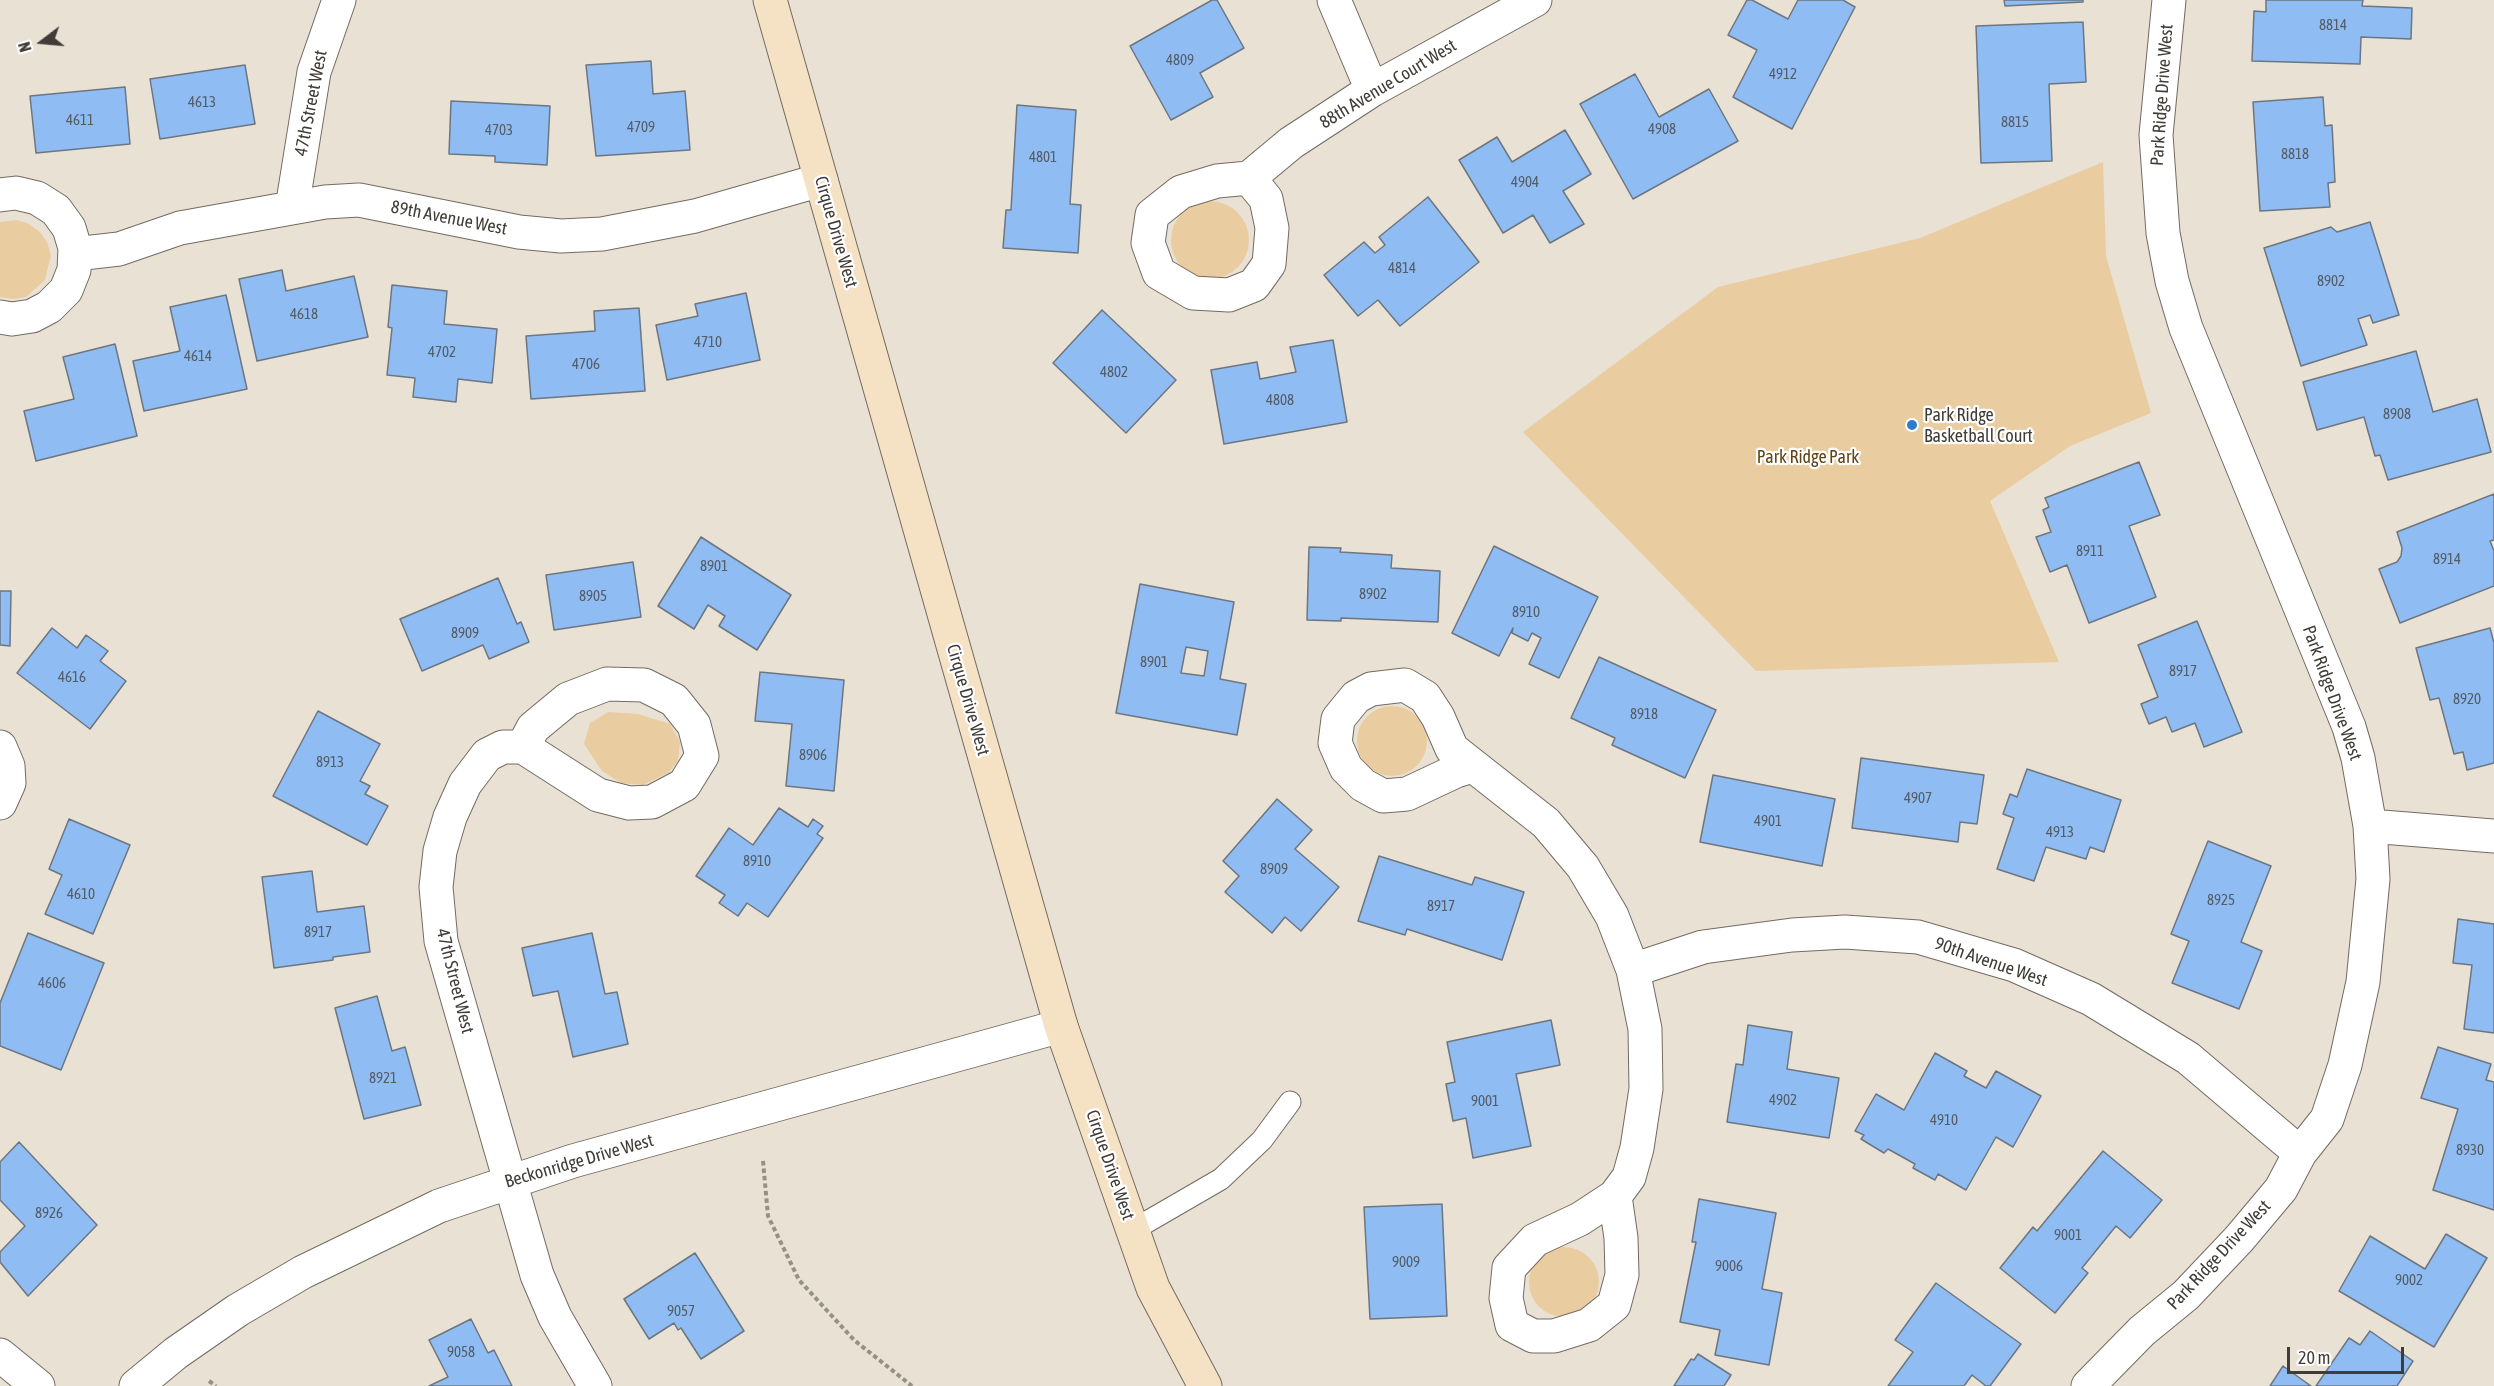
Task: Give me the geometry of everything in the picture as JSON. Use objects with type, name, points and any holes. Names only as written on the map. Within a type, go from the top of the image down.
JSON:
[{"type":"street","name":"47th Street West","points":[[292,208],[314,72],[339,0]]},
{"type":"street","name":"Cirque Drive West","points":[[770,0],[1061,1026],[1153,1288],[1205,1386]]},
{"type":"street","points":[[1334,0],[1372,90]]},
{"type":"street","name":"88th Avenue Court West","points":[[1249,178],[1291,143],[1372,90],[1535,0]]},
{"type":"street","name":"Park Ridge Drive West","points":[[2088,1386],[2142,1331],[2186,1295],[2239,1239],[2281,1189],[2300,1153],[2327,1119],[2348,1055],[2370,934],[2373,879],[2370,826],[2358,758],[2349,727],[2186,328],[2172,281],[2163,232],[2156,135],[2169,0]]},
{"type":"street","name":"89th Avenue West","points":[[75,254],[119,249],[180,228],[325,202],[358,200],[519,232],[561,236],[592,235],[695,216],[821,180]]},
{"type":"street","points":[[0,195],[16,193],[37,198],[56,210],[69,228],[75,254],[74,270],[66,290],[49,307],[32,316],[12,319],[0,317]]},
{"type":"street","points":[[607,684],[644,685],[674,700],[694,725],[702,756],[684,785],[652,802],[629,803],[598,795],[523,747],[533,728],[568,699],[607,684]]},
{"type":"street","points":[[0,747],[8,766],[9,783],[0,803]]},
{"type":"street","name":"47th Street West","points":[[523,747],[503,747],[487,755],[465,784],[450,817],[440,851],[436,887],[441,941],[537,1275],[555,1317],[595,1386]]},
{"type":"street","points":[[1472,766],[1502,786],[1546,823],[1583,867],[1612,916],[1633,970],[1645,1029],[1646,1089],[1637,1148],[1629,1177],[1614,1196]]},
{"type":"street","points":[[2370,826],[2494,836]]},
{"type":"street","name":"90th Avenue West","points":[[1633,970],[1703,947],[1792,935],[1845,932],[1918,937],[2014,965],[2091,999],[2188,1058],[2300,1153]]},
{"type":"street","name":"Beckonridge Drive West","points":[[136,1386],[176,1353],[229,1316],[303,1272],[439,1206],[510,1180],[1061,1026]]},
{"type":"street","points":[[0,1355],[38,1386]]},
{"type":"lane","points":[[1133,1230],[1221,1179],[1262,1140],[1290,1102]]},
{"type":"path","points":[[763,1161],[768,1216],[799,1280],[854,1340],[912,1386]]},
{"type":"path","points":[[209,1381],[216,1386]]},
{"type":"green space","name":"Park Ridge Park","points":[[2103,162],[2106,256],[2151,413],[2070,446],[1990,501],[2059,662],[1756,671],[1523,432],[1718,287],[1920,238]]},
{"type":"green space","points":[[1210,201],[1225,204],[1237,213],[1246,225],[1249,240],[1246,255],[1237,267],[1225,276],[1210,279],[1195,276],[1183,267],[1174,255],[1171,240],[1174,225],[1183,213],[1195,204]]},
{"type":"green space","points":[[17,220],[29,224],[40,232],[47,242],[51,255],[45,280],[26,297],[13,299],[0,297],[0,222]]},
{"type":"green space","points":[[1392,706],[1405,709],[1417,716],[1424,728],[1427,741],[1424,754],[1417,766],[1405,773],[1392,776],[1379,773],[1367,766],[1360,754],[1357,741],[1360,728],[1367,716],[1379,709]]},
{"type":"green space","points":[[608,712],[638,714],[670,724],[680,742],[678,761],[668,773],[643,785],[621,783],[602,771],[584,744],[590,723]]},
{"type":"green space","points":[[1564,1247],[1583,1253],[1593,1263],[1599,1282],[1593,1301],[1583,1311],[1564,1317],[1545,1311],[1535,1301],[1529,1282],[1535,1263],[1545,1253]]},
{"type":"building","points":[[1212,0],[1217,0],[1244,48],[1200,73],[1213,97],[1171,120],[1130,46]]},
{"type":"building","points":[[1747,0],[1752,0],[1788,19],[1798,0],[1843,0],[1855,7],[1792,129],[1733,97],[1757,50],[1728,35]]},
{"type":"building","points":[[2004,0],[2083,0],[2083,2],[2005,6]]},
{"type":"building","points":[[2266,0],[2363,0],[2362,6],[2412,8],[2411,39],[2361,37],[2360,64],[2252,61],[2254,11],[2266,12]]},
{"type":"building","points":[[2083,22],[2086,82],[2049,84],[2052,161],[1981,163],[1976,26]]},
{"type":"building","points":[[651,61],[653,94],[685,91],[690,150],[596,156],[586,65]]},
{"type":"building","points":[[245,65],[255,124],[160,139],[150,79]]},
{"type":"building","points":[[1635,74],[1659,117],[1709,89],[1738,141],[1633,199],[1580,104]]},
{"type":"building","points":[[125,87],[130,144],[36,153],[30,96]]},
{"type":"building","points":[[2323,97],[2325,126],[2332,125],[2335,182],[2328,183],[2330,207],[2260,211],[2253,102]]},
{"type":"building","points":[[451,101],[550,106],[547,165],[495,162],[495,156],[449,154]]},
{"type":"building","points":[[1017,105],[1076,110],[1070,204],[1081,205],[1078,253],[1003,248],[1006,210],[1011,210]]},
{"type":"building","points":[[1565,130],[1591,174],[1563,191],[1584,224],[1550,243],[1533,215],[1503,233],[1459,160],[1497,137],[1512,162]]},
{"type":"building","points":[[1428,197],[1479,262],[1400,326],[1378,300],[1358,316],[1324,275],[1364,242],[1375,253],[1385,245],[1379,237]]},
{"type":"building","points":[[2370,222],[2399,315],[2373,323],[2370,315],[2358,319],[2367,345],[2301,366],[2264,248],[2331,227],[2337,232]]},
{"type":"building","points":[[282,270],[286,291],[354,276],[368,337],[257,361],[239,279]]},
{"type":"building","points":[[392,285],[447,291],[444,324],[497,329],[492,383],[458,379],[456,402],[413,397],[415,378],[387,375],[392,328],[388,327]]},
{"type":"building","points":[[746,293],[760,360],[667,380],[656,325],[698,316],[695,304]]},
{"type":"building","points":[[226,295],[247,389],[144,411],[133,361],[180,351],[170,307]]},
{"type":"building","points":[[639,308],[645,391],[531,399],[526,336],[595,331],[594,311]]},
{"type":"building","points":[[1102,310],[1176,380],[1126,433],[1053,363]]},
{"type":"building","points":[[1333,340],[1347,422],[1224,444],[1211,370],[1257,362],[1260,379],[1296,372],[1290,347]]},
{"type":"building","points":[[115,344],[137,436],[36,461],[24,411],[74,399],[63,357]]},
{"type":"building","points":[[2416,351],[2433,412],[2477,399],[2491,452],[2388,480],[2380,455],[2375,456],[2364,417],[2317,430],[2303,382]]},
{"type":"building","points":[[2139,462],[2160,515],[2129,526],[2156,597],[2089,623],[2067,565],[2050,572],[2036,537],[2051,532],[2043,510],[2049,507],[2045,498]]},
{"type":"building","points":[[2494,494],[2494,540],[2490,541],[2494,551],[2494,586],[2400,623],[2379,569],[2397,562],[2401,556],[2402,548],[2397,532]]},
{"type":"building","points":[[701,537],[791,595],[757,650],[719,626],[725,616],[708,605],[694,629],[658,606]]},
{"type":"building","points":[[1494,546],[1598,597],[1559,678],[1529,664],[1541,638],[1532,633],[1528,641],[1512,633],[1513,628],[1499,656],[1452,633]]},
{"type":"building","points":[[1309,547],[1341,548],[1340,552],[1392,555],[1391,568],[1440,571],[1438,622],[1341,618],[1341,621],[1307,620]]},
{"type":"building","points":[[633,562],[641,617],[554,630],[546,575]]},
{"type":"building","points":[[498,578],[517,624],[521,622],[529,642],[489,659],[483,645],[422,671],[400,619]]},
{"type":"building","points":[[1140,584],[1234,602],[1220,679],[1246,684],[1237,735],[1116,713]],"holes":[[[1186,647],[1208,651],[1204,676],[1181,673]]]},
{"type":"building","points":[[0,591],[11,591],[10,646],[0,645]]},
{"type":"building","points":[[2197,621],[2242,732],[2204,747],[2195,723],[2172,732],[2166,717],[2149,724],[2141,704],[2158,697],[2138,645]]},
{"type":"building","points":[[52,628],[77,648],[86,635],[108,651],[100,661],[126,681],[90,729],[17,673]]},
{"type":"building","points":[[2490,628],[2494,643],[2494,763],[2467,770],[2463,752],[2454,754],[2439,698],[2430,700],[2416,648]]},
{"type":"building","points":[[1599,657],[1716,710],[1685,778],[1612,745],[1615,738],[1571,718]]},
{"type":"building","points":[[760,672],[844,680],[834,791],[786,786],[792,724],[755,721]]},
{"type":"building","points":[[318,711],[380,744],[360,781],[370,786],[365,794],[388,806],[367,845],[273,796]]},
{"type":"building","points":[[1861,758],[1984,775],[1977,824],[1960,822],[1958,842],[1852,828]]},
{"type":"building","points":[[2027,769],[2121,800],[2104,852],[2090,847],[2086,859],[2046,847],[2034,881],[1997,869],[2014,818],[2003,814],[2010,794],[2017,797]]},
{"type":"building","points":[[1713,775],[1835,799],[1822,866],[1700,842]]},
{"type":"building","points":[[1277,799],[1312,830],[1295,849],[1339,887],[1301,931],[1285,917],[1272,933],[1225,892],[1239,876],[1223,861]]},
{"type":"building","points":[[779,808],[808,827],[813,819],[823,826],[817,834],[823,838],[768,917],[747,903],[738,916],[719,903],[725,895],[696,876],[729,828],[753,845]]},
{"type":"building","points":[[69,819],[130,845],[93,934],[45,914],[62,875],[49,869]]},
{"type":"building","points":[[2208,841],[2271,866],[2241,942],[2262,951],[2239,1009],[2172,983],[2189,941],[2171,934]]},
{"type":"building","points":[[1379,856],[1472,885],[1475,877],[1524,892],[1502,960],[1407,929],[1405,935],[1358,921]]},
{"type":"building","points":[[312,871],[317,912],[364,906],[370,952],[333,957],[333,960],[274,968],[262,877]]},
{"type":"building","points":[[2458,919],[2494,924],[2494,1033],[2464,1029],[2472,965],[2453,963]]},
{"type":"building","points":[[28,933],[104,963],[61,1070],[0,1046],[0,1003]]},
{"type":"building","points":[[592,933],[605,994],[617,992],[628,1044],[573,1057],[558,991],[533,996],[522,948]]},
{"type":"building","points":[[377,996],[392,1051],[405,1047],[421,1105],[364,1119],[335,1008]]},
{"type":"building","points":[[1551,1020],[1560,1065],[1516,1074],[1531,1146],[1473,1158],[1466,1118],[1453,1121],[1446,1084],[1455,1082],[1447,1042]]},
{"type":"building","points":[[1748,1025],[1792,1032],[1787,1069],[1839,1078],[1829,1138],[1727,1122],[1736,1064],[1743,1065]]},
{"type":"building","points":[[2438,1047],[2491,1064],[2486,1080],[2494,1082],[2494,1210],[2433,1190],[2458,1109],[2421,1098]]},
{"type":"building","points":[[1935,1053],[1967,1071],[1964,1076],[1986,1088],[1996,1071],[2041,1096],[2013,1147],[1996,1137],[1966,1190],[1938,1174],[1935,1180],[1913,1168],[1915,1164],[1888,1149],[1884,1153],[1861,1139],[1864,1135],[1855,1131],[1876,1094],[1904,1110]]},
{"type":"building","points":[[19,1142],[97,1225],[28,1296],[0,1262],[0,1252],[25,1226],[0,1200],[0,1162]]},
{"type":"building","points":[[2103,1151],[2162,1200],[2130,1238],[2116,1226],[2082,1268],[2088,1273],[2055,1313],[2000,1268],[2033,1227],[2037,1231]]},
{"type":"building","points":[[1699,1199],[1776,1213],[1762,1289],[1782,1293],[1769,1365],[1715,1355],[1720,1330],[1680,1322],[1696,1242],[1692,1242]]},
{"type":"building","points":[[1442,1204],[1447,1316],[1370,1319],[1364,1207]]},
{"type":"building","points":[[2446,1234],[2487,1258],[2434,1347],[2339,1291],[2370,1236],[2425,1269]]},
{"type":"building","points":[[695,1253],[744,1331],[701,1359],[681,1328],[678,1330],[674,1323],[649,1339],[624,1299]]},
{"type":"building","points":[[1936,1283],[2021,1344],[1990,1386],[1986,1386],[1972,1375],[1964,1386],[1888,1386],[1913,1352],[1895,1340]]},
{"type":"building","points":[[471,1319],[488,1353],[494,1350],[512,1386],[429,1386],[448,1377],[429,1340]]},
{"type":"building","points":[[2370,1331],[2413,1361],[2397,1386],[2316,1386],[2349,1338],[2360,1345]]},
{"type":"building","points":[[1698,1354],[1731,1375],[1724,1386],[1674,1386],[1691,1359],[1694,1360]]},
{"type":"building","points":[[2283,1366],[2311,1386],[2270,1386]]},
{"type":"place","name":"Park Ridge Basketball Court","points":[[1912,425]]}]
